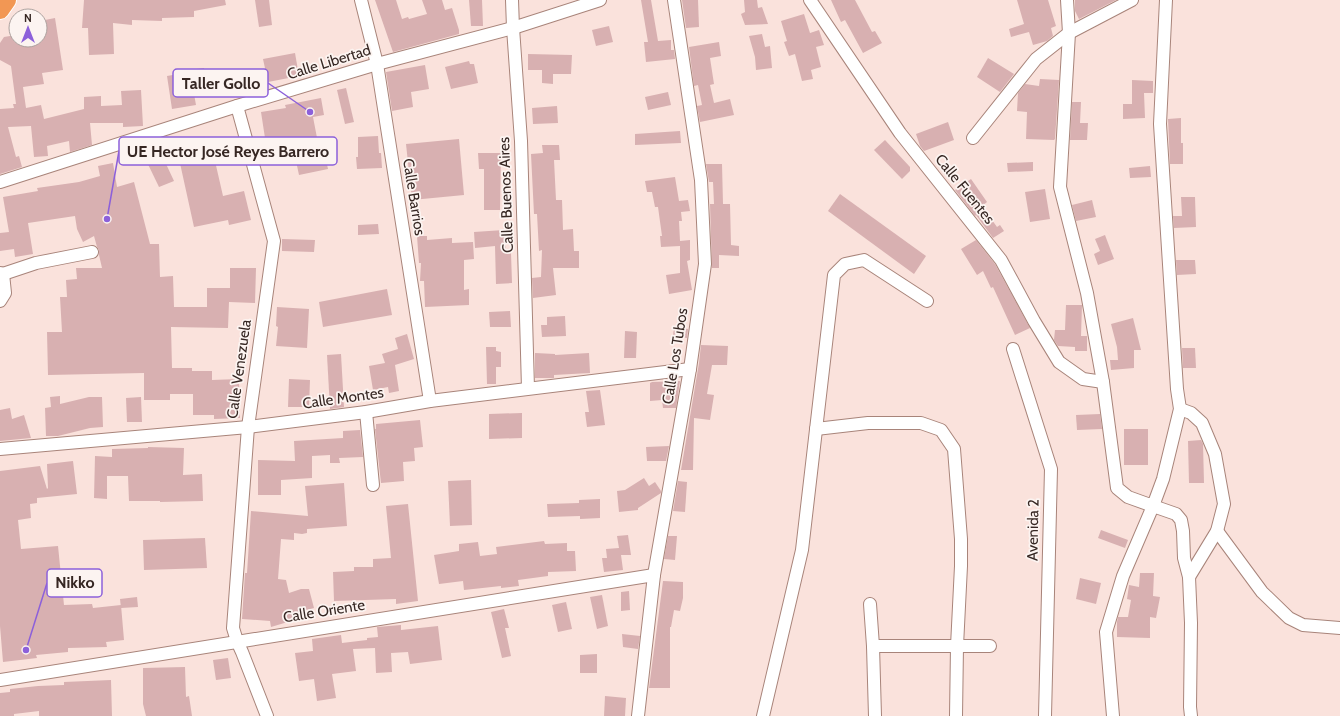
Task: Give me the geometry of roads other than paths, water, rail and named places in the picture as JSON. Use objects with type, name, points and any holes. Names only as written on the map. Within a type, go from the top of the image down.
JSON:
[{"type":"highway","points":[[0,10],[7,0]]},
{"type":"street","name":"Calle Barrios","points":[[361,0],[377,64],[430,400]]},
{"type":"street","name":"Calle Buenos Aires","points":[[512,0],[521,141],[528,388]]},
{"type":"street","name":"Calle Libertad","points":[[0,182],[238,106],[377,64],[513,28],[600,0]]},
{"type":"street","name":"Calle Los Tubos","points":[[638,716],[654,575],[690,369],[705,264],[701,180],[674,0]]},
{"type":"street","name":"Calle Fuentes","points":[[810,0],[900,133],[1001,260],[1034,321],[1059,362],[1083,379],[1103,382]]},
{"type":"street","points":[[1067,0],[1069,33],[1060,187],[1088,293],[1103,382],[1117,488],[1128,497],[1176,514],[1181,520],[1184,558],[1189,577],[1191,623],[1191,716]]},
{"type":"street","points":[[974,138],[1036,59],[1069,33],[1132,0]]},
{"type":"street","points":[[1113,716],[1106,632],[1123,576],[1163,479],[1180,409],[1177,389],[1160,124],[1166,0]]},
{"type":"street","name":"Calle Venezuela","points":[[238,106],[274,241],[248,427],[234,628],[237,641],[267,716]]},
{"type":"street","points":[[0,301],[5,293],[1,274],[36,263],[92,252]]},
{"type":"street","points":[[763,716],[802,550],[834,275],[845,264],[864,260],[927,301]]},
{"type":"street","name":"Avenida 2","points":[[1013,349],[1050,469],[1045,716]]},
{"type":"street","name":"Calle Montes","points":[[0,449],[248,427],[366,412],[430,400],[690,369]]},
{"type":"street","points":[[1180,409],[1191,413],[1202,423],[1215,454],[1224,504],[1217,530],[1189,577]]},
{"type":"street","points":[[366,412],[373,485]]},
{"type":"street","points":[[816,429],[868,423],[921,423],[941,430],[954,449],[961,539],[956,716]]},
{"type":"street","points":[[1217,530],[1262,592],[1289,618],[1303,625],[1340,628]]},
{"type":"street","name":"Calle Oriente","points":[[0,680],[654,575]]},
{"type":"street","points":[[870,604],[875,716]]},
{"type":"street","points":[[873,646],[990,646]]},
{"type":"place","name":"Taller Gollo","points":[[310,112]]},
{"type":"place","name":"UE Hector José Reyes Barrero","points":[[107,219]]},
{"type":"place","name":"Nikko","points":[[26,650]]}]
